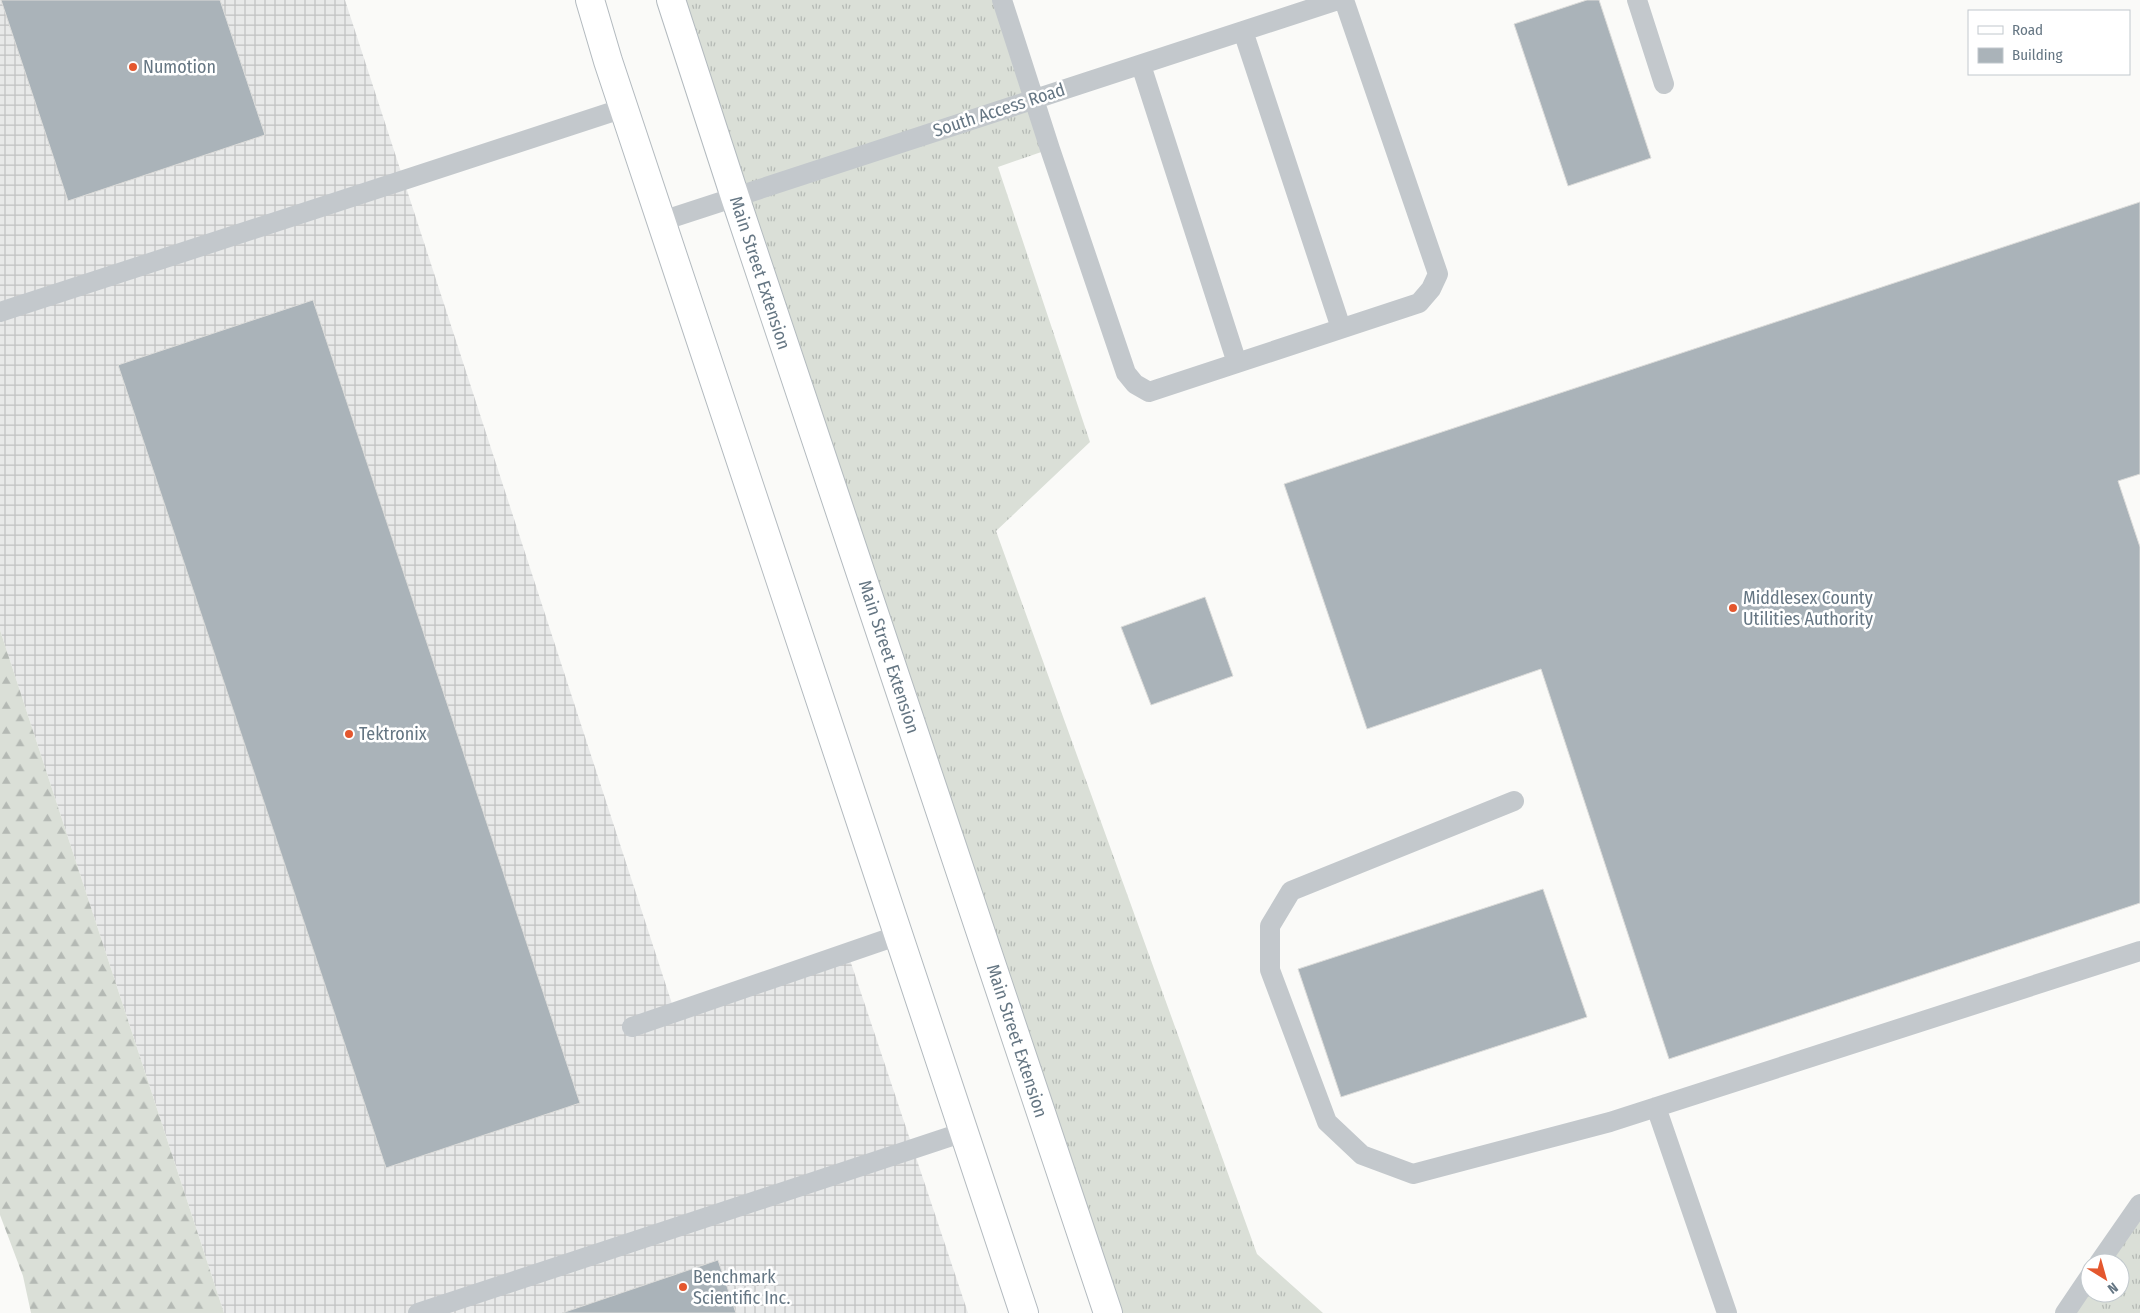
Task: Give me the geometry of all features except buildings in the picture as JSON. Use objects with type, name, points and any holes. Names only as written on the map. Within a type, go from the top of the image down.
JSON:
[{"type":"main road","points":[[590,0],[624,108],[1024,1313]]},
{"type":"main road","name":"Main Street Extension","points":[[672,0],[735,197],[1108,1313]]},
{"type":"lane","points":[[1002,0],[1126,373],[1135,384],[1149,392],[1419,302],[1431,289],[1438,274],[1344,0]]},
{"type":"lane","name":"South Access Road","points":[[662,221],[1338,0]]},
{"type":"lane","points":[[1637,0],[1664,84]]},
{"type":"lane","points":[[1244,30],[1341,328]]},
{"type":"lane","points":[[1141,64],[1237,363]]},
{"type":"lane","points":[[0,312],[624,108]]},
{"type":"lane","points":[[1514,801],[1291,891],[1270,926],[1270,970],[1327,1122],[1362,1155],[1413,1174],[1610,1122],[2140,951]]},
{"type":"lane","points":[[632,1027],[899,935]]},
{"type":"lane","points":[[1656,1106],[1726,1313]]},
{"type":"lane","points":[[418,1313],[964,1132]]},
{"type":"lane","points":[[2106,1253],[2140,1204]]},
{"type":"lane","points":[[2065,1313],[2080,1291]]},
{"type":"shaded area","points":[[0,0],[345,0],[675,1013],[848,954],[968,1313],[224,1313],[0,630]]},
{"type":"green space","points":[[671,0],[1002,0],[1050,149],[998,167],[1090,442],[996,531],[1257,1254],[1323,1313],[1108,1313]]},
{"type":"green space","points":[[0,630],[224,1313],[31,1313],[23,1276],[0,1215]]},
{"type":"green space","points":[[2140,1204],[2140,1313],[2065,1313],[2080,1301],[2080,1303],[2130,1303],[2130,1253],[2106,1253]]},
{"type":"place","name":"Numotion","points":[[133,67]]},
{"type":"place","name":"Middlesex County Utilities Authority","points":[[1733,608]]},
{"type":"place","name":"Tektronix","points":[[349,734]]},
{"type":"place","name":"Benchmark Scientific Inc.","points":[[683,1287]]}]
